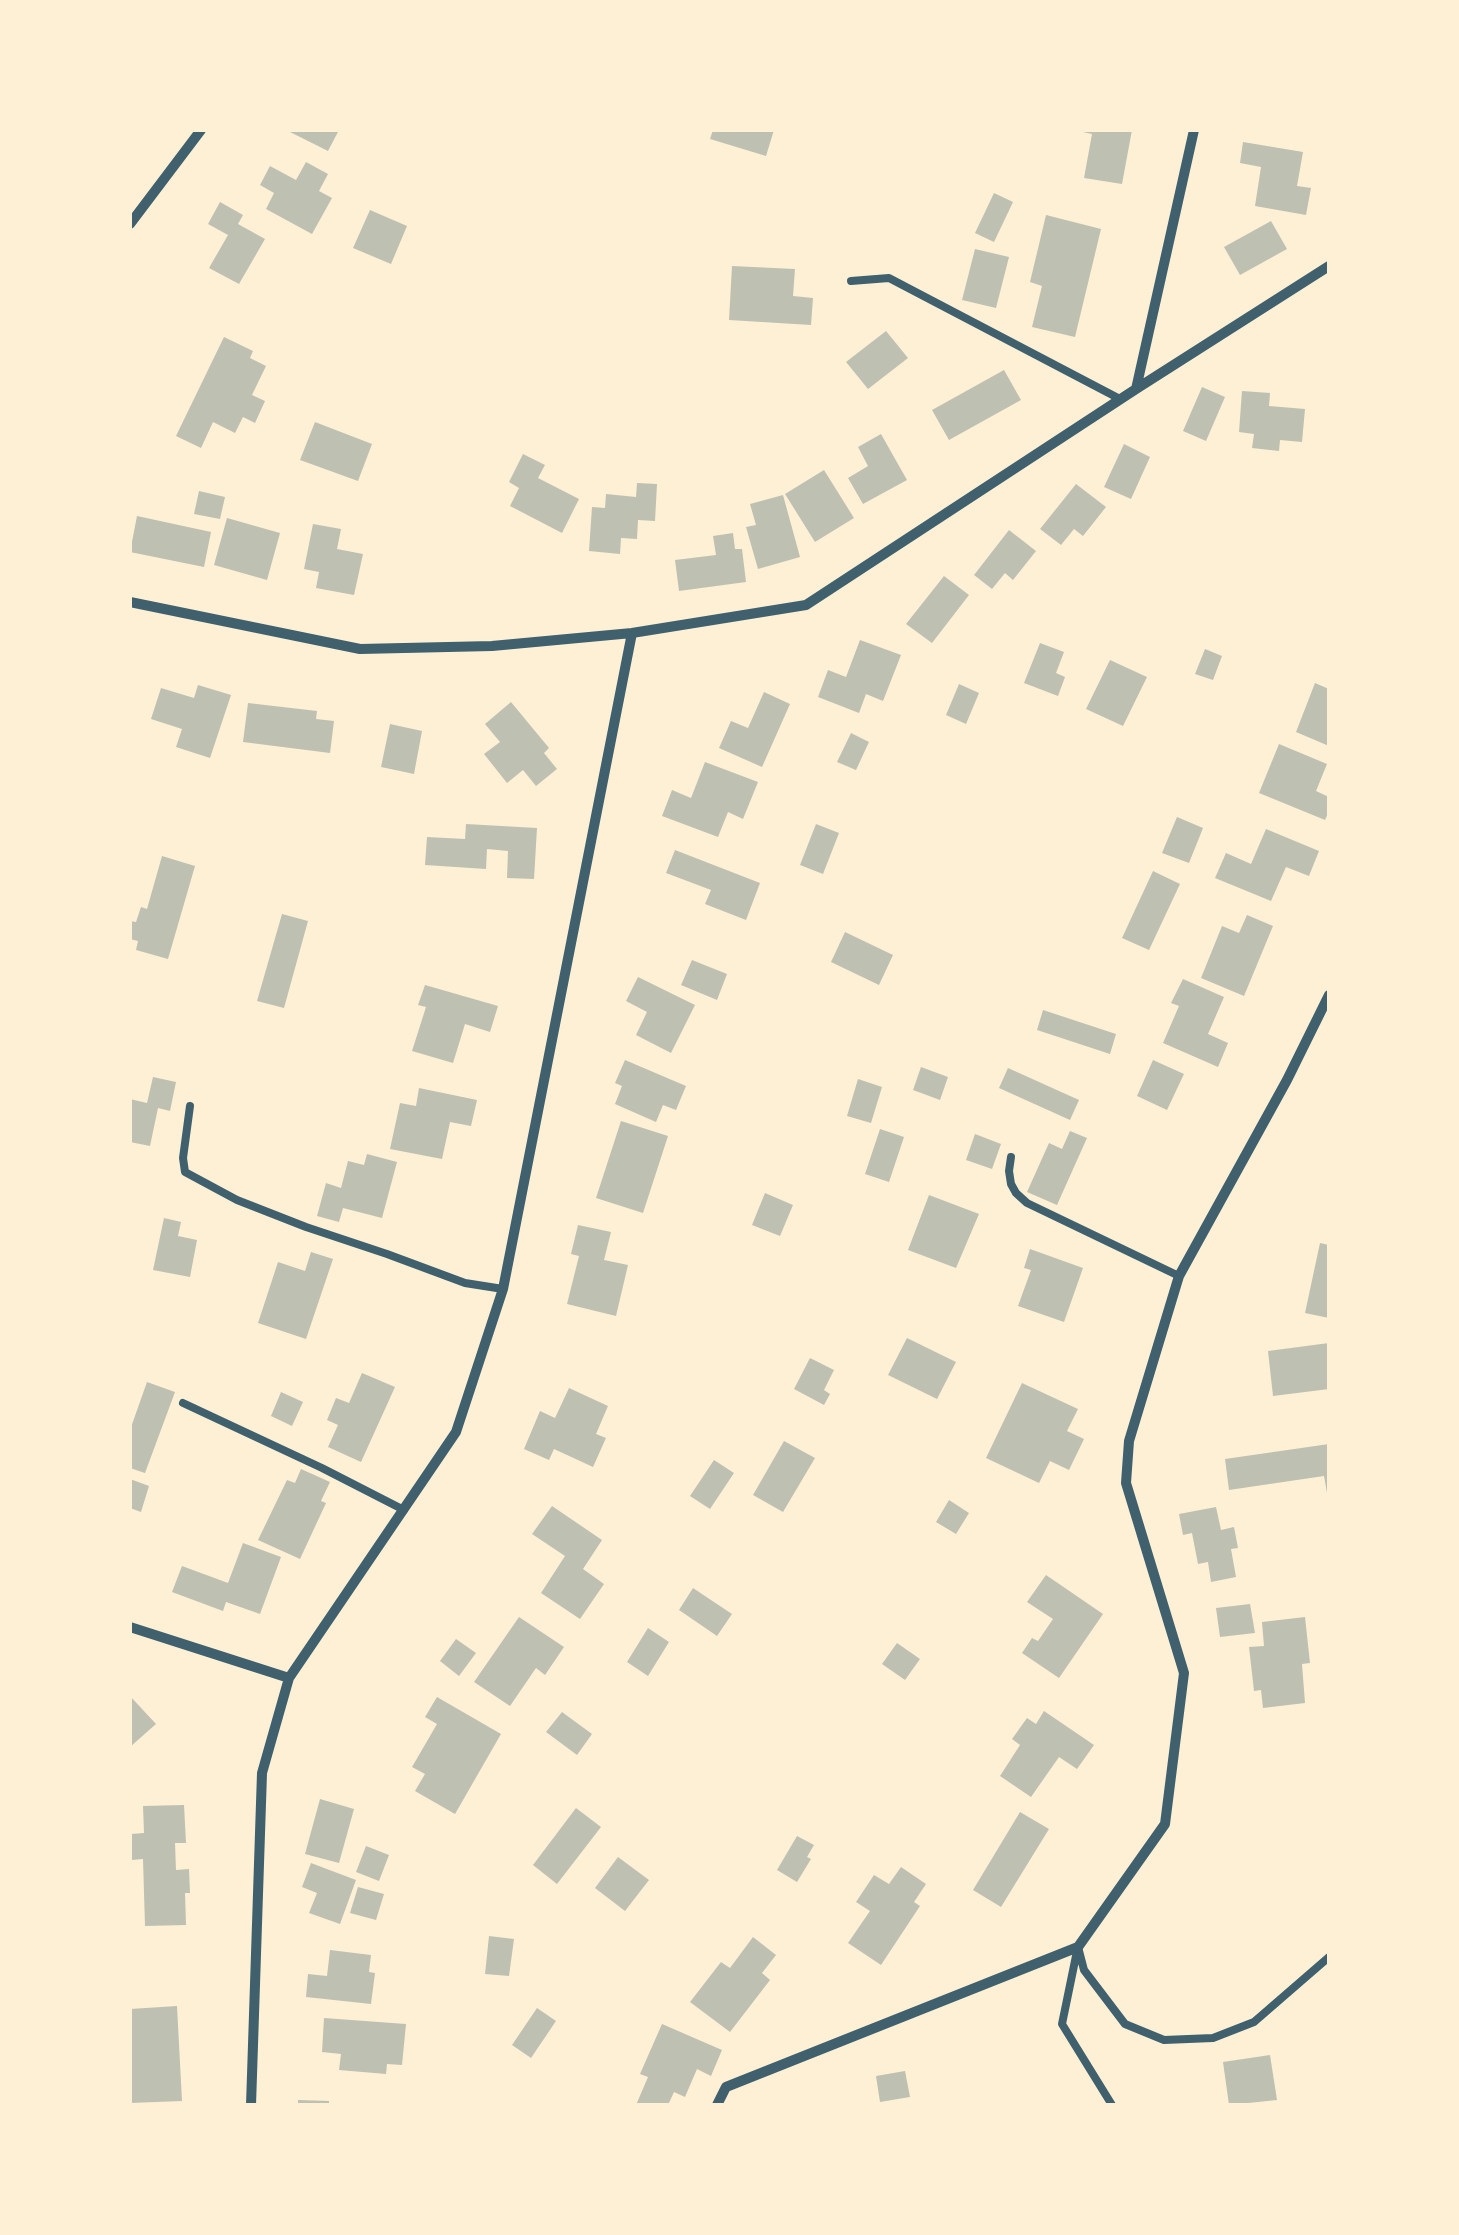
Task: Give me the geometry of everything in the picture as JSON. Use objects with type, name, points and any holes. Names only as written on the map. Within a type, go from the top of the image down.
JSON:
[{"type":"street","points":[[130,224],[201,130]]},
{"type":"street","points":[[1136,389],[1194,130]]},
{"type":"street","points":[[130,602],[360,648],[492,646],[632,633],[806,605],[1329,266]]},
{"type":"street","points":[[251,2105],[262,1773],[289,1678],[456,1432],[503,1289],[632,633]]},
{"type":"street","points":[[717,2105],[726,2087],[1078,1947],[1165,1824],[1184,1673],[1126,1483],[1126,1456],[1179,1276],[1329,995]]},
{"type":"street","points":[[130,1627],[289,1678]]},
{"type":"lane","points":[[851,281],[889,278],[1120,399]]},
{"type":"lane","points":[[190,1106],[182,1158],[186,1172],[237,1200],[306,1227],[465,1283],[503,1289]]},
{"type":"lane","points":[[1011,1157],[1011,1184],[1027,1202],[1179,1276]]},
{"type":"lane","points":[[182,1403],[404,1510]]},
{"type":"lane","points":[[1078,1947],[1084,1970],[1125,2024],[1164,2040],[1213,2038],[1254,2022],[1329,1957]]},
{"type":"lane","points":[[1078,1947],[1062,2024],[1112,2105]]},
{"type":"building","points":[[286,130],[339,130],[328,151]]},
{"type":"building","points":[[713,130],[774,130],[766,156],[710,139]]},
{"type":"building","points":[[1083,130],[1132,130],[1122,184],[1084,178],[1092,134]]},
{"type":"building","points":[[1243,142],[1303,152],[1297,186],[1311,188],[1306,215],[1255,206],[1261,167],[1240,163]]},
{"type":"building","points":[[306,162],[328,174],[319,191],[332,198],[312,234],[266,209],[274,193],[260,185],[270,166],[296,180]]},
{"type":"building","points":[[994,193],[1013,202],[994,242],[975,233]]},
{"type":"building","points":[[220,202],[243,215],[238,224],[265,239],[239,284],[209,268],[228,235],[208,224]]},
{"type":"building","points":[[370,210],[407,226],[391,264],[353,248]]},
{"type":"building","points":[[1046,215],[1101,229],[1075,337],[1032,327],[1042,286],[1030,282]]},
{"type":"building","points":[[1271,221],[1287,249],[1240,275],[1224,247]]},
{"type":"building","points":[[975,249],[1009,257],[996,308],[962,300]]},
{"type":"building","points":[[732,266],[795,269],[793,296],[813,298],[811,325],[729,320]]},
{"type":"building","points":[[886,331],[908,358],[868,389],[846,362]]},
{"type":"building","points":[[224,337],[253,351],[250,358],[266,366],[252,395],[265,401],[255,423],[243,417],[235,433],[213,422],[201,448],[176,436]]},
{"type":"building","points":[[1004,370],[1021,400],[949,440],[932,410]]},
{"type":"building","points":[[1202,387],[1225,397],[1206,441],[1183,431]]},
{"type":"building","points":[[1242,391],[1270,393],[1269,406],[1305,409],[1302,442],[1280,440],[1279,451],[1252,448],[1254,434],[1239,432]]},
{"type":"building","points":[[315,422],[372,444],[358,481],[300,460]]},
{"type":"building","points":[[881,434],[907,480],[863,504],[848,478],[868,466],[858,447]]},
{"type":"building","points":[[1124,444],[1150,457],[1131,499],[1104,487]]},
{"type":"building","points":[[523,454],[545,465],[538,478],[579,499],[562,533],[510,506],[519,488],[509,482]]},
{"type":"building","points":[[824,470],[854,518],[815,542],[785,494]]},
{"type":"building","points":[[637,483],[657,484],[655,521],[638,520],[637,539],[621,538],[620,554],[589,551],[592,507],[605,508],[606,494],[636,497]]},
{"type":"building","points":[[1076,484],[1106,507],[1083,536],[1074,529],[1061,545],[1040,529]]},
{"type":"building","points":[[199,491],[225,497],[220,519],[194,514]]},
{"type":"building","points":[[783,495],[800,557],[758,569],[746,527],[756,525],[750,504]]},
{"type":"building","points":[[137,516],[211,532],[204,567],[130,552]]},
{"type":"building","points":[[227,518],[280,533],[267,580],[214,565]]},
{"type":"building","points":[[313,524],[341,529],[337,549],[363,554],[354,595],[316,588],[319,572],[304,569]]},
{"type":"building","points":[[1009,530],[1036,551],[1013,580],[1005,573],[992,589],[974,575]]},
{"type":"building","points":[[733,533],[735,549],[742,549],[746,582],[679,591],[675,560],[716,555],[713,536]]},
{"type":"building","points":[[944,576],[969,595],[932,643],[906,624]]},
{"type":"building","points":[[860,640],[901,655],[883,701],[866,694],[859,713],[818,697],[828,670],[846,677]]},
{"type":"building","points":[[1040,643],[1064,652],[1056,673],[1065,677],[1058,696],[1024,683]]},
{"type":"building","points":[[1205,649],[1222,656],[1213,680],[1195,674]]},
{"type":"building","points":[[1110,660],[1147,677],[1123,726],[1086,709]]},
{"type":"building","points":[[1315,683],[1329,689],[1329,746],[1296,732]]},
{"type":"building","points":[[959,684],[979,693],[966,724],[946,715]]},
{"type":"building","points":[[198,685],[231,695],[210,758],[176,747],[182,729],[151,719],[161,688],[194,698]]},
{"type":"building","points":[[764,692],[790,704],[762,767],[719,748],[731,721],[748,728]]},
{"type":"building","points":[[511,702],[549,748],[544,753],[557,769],[536,786],[523,770],[507,783],[484,754],[500,742],[485,724]]},
{"type":"building","points":[[248,703],[317,711],[316,719],[334,721],[330,753],[243,742]]},
{"type":"building","points":[[390,724],[422,731],[414,774],[381,767]]},
{"type":"building","points":[[851,733],[869,742],[856,770],[837,762]]},
{"type":"building","points":[[1279,744],[1327,764],[1316,791],[1329,797],[1325,820],[1259,793]]},
{"type":"building","points":[[705,762],[758,782],[743,819],[728,812],[718,837],[662,816],[672,790],[691,798]]},
{"type":"building","points":[[1177,817],[1203,828],[1189,863],[1162,853]]},
{"type":"building","points":[[466,824],[537,828],[534,879],[507,878],[508,851],[487,849],[486,869],[425,865],[427,837],[465,839]]},
{"type":"building","points":[[816,824],[839,833],[823,874],[800,865]]},
{"type":"building","points":[[1266,829],[1319,851],[1309,876],[1286,867],[1271,901],[1215,878],[1226,853],[1251,864]]},
{"type":"building","points":[[675,850],[760,883],[746,920],[705,904],[711,890],[666,873]]},
{"type":"building","points":[[162,856],[195,866],[168,959],[136,950],[138,941],[130,939],[130,921],[136,922],[141,907],[147,909]]},
{"type":"building","points":[[1153,871],[1180,884],[1149,950],[1122,938]]},
{"type":"building","points":[[282,914],[308,921],[284,1008],[257,1001]]},
{"type":"building","points":[[1247,915],[1273,926],[1244,996],[1201,978],[1222,926],[1239,933]]},
{"type":"building","points":[[845,932],[893,955],[879,985],[831,962]]},
{"type":"building","points":[[692,960],[727,974],[717,1000],[681,985]]},
{"type":"building","points":[[638,977],[695,1005],[671,1053],[636,1035],[647,1012],[626,1001]]},
{"type":"building","points":[[1183,979],[1224,997],[1208,1034],[1228,1043],[1218,1067],[1163,1043],[1179,1006],[1171,1003]]},
{"type":"building","points":[[425,985],[498,1006],[490,1032],[465,1024],[453,1063],[412,1051],[426,1007],[418,1005]]},
{"type":"building","points":[[1043,1010],[1116,1034],[1110,1054],[1037,1030]]},
{"type":"building","points":[[625,1060],[686,1086],[676,1110],[663,1105],[656,1122],[615,1104],[622,1086],[615,1083]]},
{"type":"building","points":[[1153,1060],[1184,1074],[1167,1110],[1137,1096]]},
{"type":"building","points":[[921,1067],[948,1077],[940,1100],[913,1090]]},
{"type":"building","points":[[1008,1068],[1079,1100],[1070,1120],[999,1088]]},
{"type":"building","points":[[153,1077],[176,1082],[170,1111],[158,1108],[150,1146],[130,1142],[130,1099],[147,1103]]},
{"type":"building","points":[[858,1079],[882,1087],[871,1123],[847,1116]]},
{"type":"building","points":[[419,1088],[477,1100],[471,1126],[450,1122],[442,1159],[390,1149],[400,1103],[416,1106]]},
{"type":"building","points":[[621,1121],[668,1136],[643,1213],[596,1198]]},
{"type":"building","points":[[880,1129],[904,1137],[889,1182],[865,1174]]},
{"type":"building","points":[[1070,1131],[1087,1138],[1057,1205],[1027,1192],[1049,1143],[1062,1149]]},
{"type":"building","points":[[975,1134],[1001,1144],[992,1169],[966,1160]]},
{"type":"building","points":[[367,1154],[397,1162],[382,1218],[343,1208],[339,1222],[317,1216],[326,1183],[341,1188],[348,1161],[364,1165]]},
{"type":"building","points":[[765,1193],[793,1205],[780,1236],[752,1225]]},
{"type":"building","points":[[929,1195],[979,1214],[956,1268],[908,1250]]},
{"type":"building","points":[[164,1218],[181,1222],[178,1236],[197,1240],[190,1277],[153,1270]]},
{"type":"building","points":[[578,1225],[611,1232],[604,1260],[628,1265],[616,1316],[567,1304],[579,1256],[571,1254]]},
{"type":"building","points":[[1320,1243],[1329,1245],[1329,1318],[1305,1313]]},
{"type":"building","points":[[1030,1249],[1083,1268],[1064,1322],[1018,1306],[1031,1270],[1024,1268]]},
{"type":"building","points":[[311,1252],[333,1259],[306,1339],[258,1323],[278,1262],[305,1271]]},
{"type":"building","points":[[907,1338],[956,1362],[937,1399],[888,1375]]},
{"type":"building","points":[[1329,1343],[1329,1389],[1273,1396],[1268,1351]]},
{"type":"building","points":[[810,1358],[834,1370],[824,1390],[830,1394],[824,1405],[794,1389]]},
{"type":"building","points":[[362,1373],[395,1387],[361,1462],[328,1447],[338,1425],[327,1420],[336,1398],[349,1403]]},
{"type":"building","points":[[147,1382],[175,1392],[145,1473],[130,1468],[130,1430]]},
{"type":"building","points":[[1022,1383],[1078,1409],[1067,1431],[1084,1439],[1069,1470],[1050,1461],[1039,1483],[986,1458]]},
{"type":"building","points":[[569,1388],[608,1406],[596,1434],[606,1438],[593,1467],[554,1449],[549,1460],[524,1449],[540,1411],[555,1418]]},
{"type":"building","points":[[281,1392],[303,1402],[292,1426],[271,1416]]},
{"type":"building","points":[[784,1441],[815,1458],[783,1512],[753,1495]]},
{"type":"building","points":[[1329,1444],[1327,1493],[1324,1476],[1229,1490],[1225,1459]]},
{"type":"building","points":[[714,1460],[734,1473],[710,1509],[690,1496]]},
{"type":"building","points":[[301,1469],[330,1482],[321,1501],[326,1503],[300,1559],[258,1540],[287,1480],[295,1483]]},
{"type":"building","points":[[130,1479],[149,1486],[141,1512],[130,1508]]},
{"type":"building","points":[[949,1500],[969,1513],[956,1534],[936,1522]]},
{"type":"building","points":[[552,1506],[602,1540],[583,1569],[604,1584],[580,1619],[541,1593],[565,1556],[532,1534]]},
{"type":"building","points":[[1216,1507],[1221,1530],[1234,1527],[1238,1548],[1231,1549],[1236,1577],[1211,1582],[1208,1562],[1198,1564],[1192,1533],[1183,1535],[1179,1514]]},
{"type":"building","points":[[243,1543],[281,1557],[260,1614],[226,1602],[223,1611],[172,1592],[182,1566],[228,1583]]},
{"type":"building","points":[[1046,1575],[1103,1614],[1059,1678],[1022,1653],[1032,1638],[1038,1641],[1053,1619],[1027,1602]]},
{"type":"building","points":[[693,1588],[732,1614],[717,1636],[679,1610]]},
{"type":"building","points":[[1250,1604],[1255,1633],[1220,1637],[1216,1608]]},
{"type":"building","points":[[519,1617],[564,1647],[545,1675],[536,1668],[510,1706],[474,1682]]},
{"type":"building","points":[[1305,1617],[1310,1663],[1302,1664],[1305,1703],[1263,1708],[1261,1690],[1254,1691],[1249,1647],[1264,1646],[1262,1622]]},
{"type":"building","points":[[648,1628],[669,1642],[648,1676],[627,1662]]},
{"type":"building","points":[[456,1639],[476,1653],[459,1676],[440,1661]]},
{"type":"building","points":[[897,1643],[920,1659],[905,1680],[882,1664]]},
{"type":"building","points":[[130,1696],[156,1724],[130,1747]]},
{"type":"building","points":[[437,1697],[501,1734],[455,1814],[415,1791],[425,1774],[412,1767],[437,1724],[425,1717]]},
{"type":"building","points":[[1044,1711],[1094,1745],[1077,1769],[1059,1757],[1031,1797],[1000,1776],[1020,1745],[1012,1739],[1027,1718],[1036,1724]]},
{"type":"building","points":[[562,1712],[592,1734],[577,1755],[546,1732]]},
{"type":"building","points":[[320,1799],[354,1809],[339,1863],[305,1854]]},
{"type":"building","points":[[184,1805],[186,1843],[175,1843],[176,1870],[189,1869],[186,1925],[145,1926],[143,1859],[132,1860],[131,1834],[144,1833],[143,1806]]},
{"type":"building","points":[[576,1808],[601,1827],[557,1884],[533,1865]]},
{"type":"building","points":[[1020,1812],[1049,1829],[1001,1907],[973,1890]]},
{"type":"building","points":[[797,1836],[814,1845],[807,1857],[811,1859],[797,1882],[777,1870]]},
{"type":"building","points":[[366,1846],[389,1855],[379,1881],[356,1872]]},
{"type":"building","points":[[618,1857],[649,1880],[625,1911],[595,1888]]},
{"type":"building","points":[[311,1863],[356,1880],[340,1924],[309,1913],[317,1893],[302,1887]]},
{"type":"building","points":[[901,1867],[926,1884],[914,1902],[920,1906],[881,1965],[848,1943],[870,1911],[856,1902],[874,1875],[889,1884]]},
{"type":"building","points":[[358,1887],[384,1894],[376,1920],[350,1913]]},
{"type":"building","points":[[489,1936],[514,1939],[509,1976],[485,1974]]},
{"type":"building","points":[[753,1937],[776,1955],[762,1973],[770,1980],[730,2032],[690,2002],[721,1962],[730,1968]]},
{"type":"building","points":[[330,1950],[371,1955],[369,1972],[375,1973],[371,2004],[306,1997],[308,1974],[327,1976]]},
{"type":"building","points":[[177,2006],[182,2101],[130,2103],[130,2009]]},
{"type":"building","points":[[537,2008],[556,2021],[531,2058],[512,2045]]},
{"type":"building","points":[[324,2018],[406,2024],[402,2065],[387,2064],[386,2074],[339,2070],[341,2054],[322,2052]]},
{"type":"building","points":[[662,2024],[722,2050],[711,2076],[697,2069],[685,2097],[674,2092],[668,2105],[636,2105],[648,2077],[640,2074]]},
{"type":"building","points":[[1270,2055],[1277,2100],[1229,2105],[1223,2062]]},
{"type":"building","points":[[905,2071],[910,2097],[880,2102],[876,2076]]},
{"type":"building","points":[[298,2100],[329,2101],[329,2105],[298,2105]]}]
